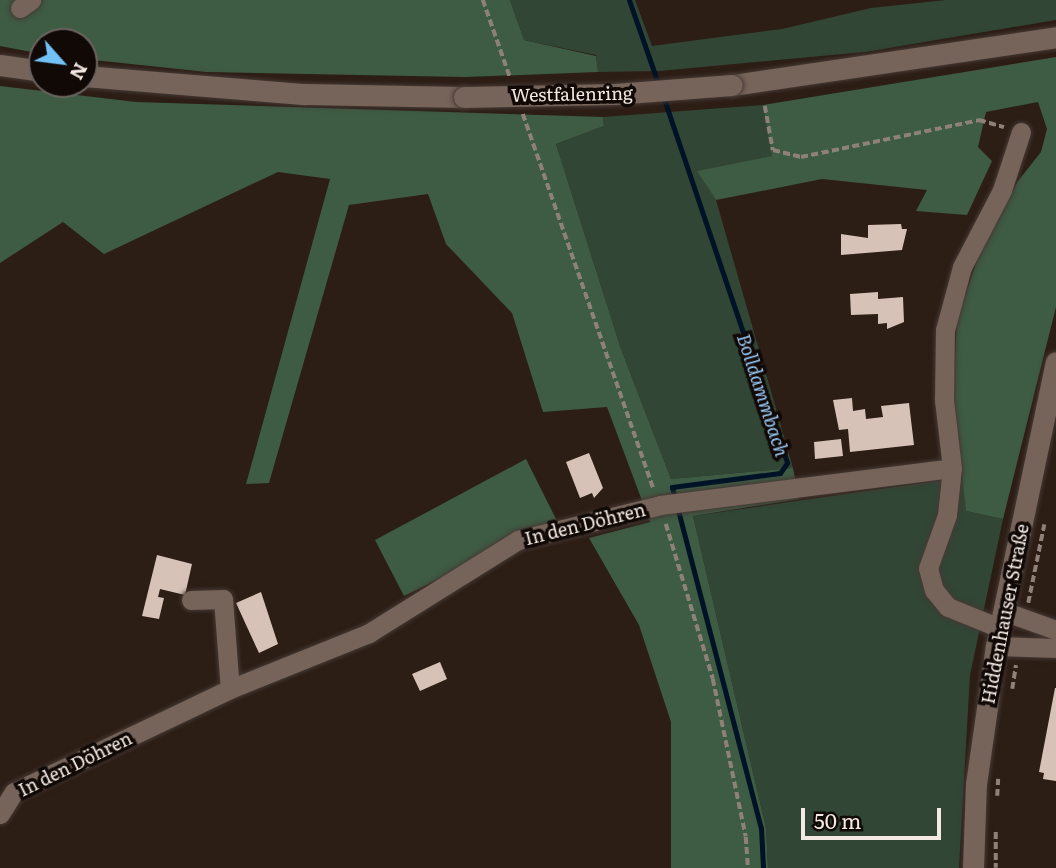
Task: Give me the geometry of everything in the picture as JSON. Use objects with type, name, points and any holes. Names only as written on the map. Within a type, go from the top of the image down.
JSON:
[{"type":"main road","name":"Westfalenring","points":[[98,77],[304,94],[464,97],[707,89],[1056,37]]},
{"type":"main road","points":[[0,65],[28,69]]},
{"type":"main road","name":"Hiddenhauser Straße","points":[[973,868],[976,784],[999,628],[1056,362]]},
{"type":"street","points":[[1021,132],[1002,190],[962,267],[945,330],[944,400],[952,468],[947,515],[929,568],[934,590],[948,607],[1056,648]]},
{"type":"street","name":"In den Döhren","points":[[0,814],[14,792],[230,689],[369,633],[518,540],[664,504],[952,468]]},
{"type":"street","points":[[191,600],[223,599],[230,689]]},
{"type":"street","points":[[999,628],[1056,630]]},
{"type":"path","points":[[483,0],[515,91]]},
{"type":"path","points":[[519,104],[664,504],[713,679],[746,837],[748,868]]},
{"type":"path","points":[[765,106],[773,150],[801,158],[979,120],[1021,132]]},
{"type":"green space","points":[[0,0],[510,0],[524,40],[596,56],[598,72],[465,77],[206,72],[98,60],[98,28],[28,28],[28,51],[0,46]]},
{"type":"green space","points":[[510,0],[635,0],[652,46],[782,29],[871,8],[946,0],[1056,0],[1056,20],[865,52],[659,71],[598,72],[596,55],[524,40]]},
{"type":"green space","points":[[1056,57],[1056,307],[1003,519],[966,511],[953,398],[957,319],[982,246],[1018,181],[1041,152],[1047,129],[1038,102],[986,112],[978,147],[992,161],[967,215],[916,211],[927,190],[822,179],[716,200],[697,171],[772,156],[763,105]]},
{"type":"green space","points":[[0,86],[28,89],[28,98],[98,98],[136,102],[603,117],[604,126],[556,144],[621,349],[671,479],[793,468],[799,499],[693,516],[766,828],[768,868],[671,868],[671,722],[639,625],[589,538],[650,522],[607,407],[543,412],[512,313],[446,244],[428,194],[349,205],[269,483],[246,484],[330,179],[278,172],[104,254],[63,222],[0,263]]},
{"type":"green space","points":[[763,105],[773,156],[698,171],[716,200],[793,468],[671,479],[621,349],[556,144],[604,126],[603,117]]},
{"type":"green space","points":[[526,459],[557,521],[404,596],[375,540]]},
{"type":"green space","points":[[964,477],[966,511],[1003,519],[970,675],[959,868],[768,868],[766,828],[693,516]]},
{"type":"building","points":[[901,224],[902,229],[907,229],[902,250],[841,255],[841,234],[868,238],[868,225]]},
{"type":"building","points":[[878,292],[878,299],[903,297],[904,322],[887,329],[887,323],[878,324],[878,314],[851,315],[850,294]]},
{"type":"building","points":[[852,398],[853,411],[865,409],[866,419],[883,417],[881,406],[909,403],[914,445],[850,452],[848,429],[839,430],[833,400]]},
{"type":"building","points":[[841,439],[843,456],[815,459],[814,442]]},
{"type":"building","points":[[589,453],[603,488],[594,498],[592,493],[580,498],[566,462]]},
{"type":"building","points":[[157,555],[192,564],[185,595],[160,589],[158,597],[164,598],[159,619],[142,616]]},
{"type":"building","points":[[261,592],[278,644],[259,653],[236,603]]},
{"type":"building","points":[[440,662],[447,679],[420,691],[412,674]]},
{"type":"building","points":[[1055,688],[1056,781],[1043,779],[1044,773],[1039,772]]},
{"type":"waterway","name":"Bolldammbach","points":[[629,0],[659,86]]},
{"type":"waterway","name":"Bolldammbach","points":[[663,96],[787,463],[780,473],[672,487],[761,828],[763,868]]}]
